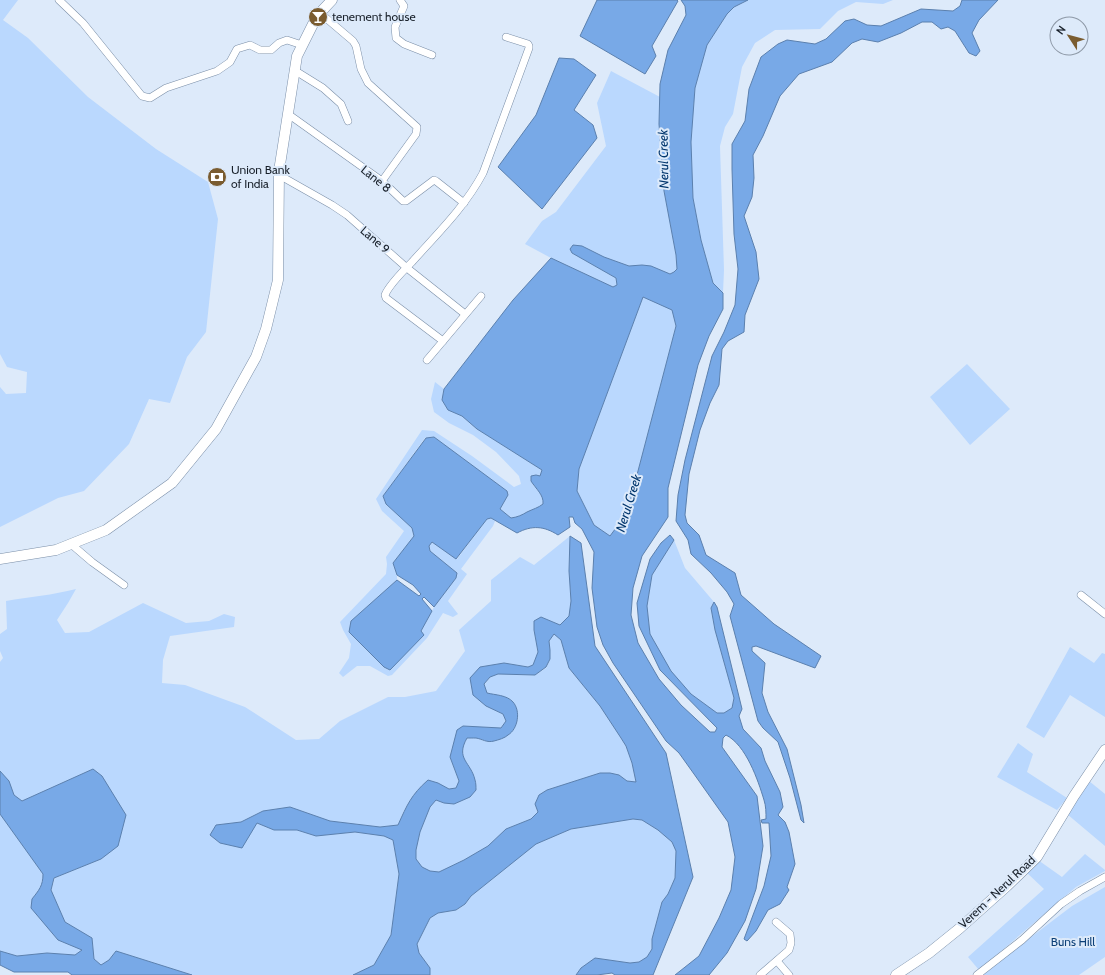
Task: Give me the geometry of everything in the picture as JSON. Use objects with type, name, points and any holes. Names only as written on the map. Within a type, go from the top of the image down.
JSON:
[{"type":"main road","points":[[0,559],[56,550],[106,530],[172,482],[220,422],[256,357],[268,322],[278,280],[279,175],[294,70],[297,56],[317,16],[332,0]]},
{"type":"main road","name":"Verem - Nerul Road","points":[[896,975],[929,953],[960,928],[1008,886],[1037,857],[1074,796],[1105,750]]},
{"type":"street","points":[[59,0],[83,23],[142,96],[150,98],[166,88],[217,71],[230,62],[237,49],[250,45],[260,50],[271,50],[279,43],[287,40],[302,45]]},
{"type":"street","points":[[400,0],[404,6],[396,27],[396,38],[404,44],[432,55]]},
{"type":"street","points":[[320,13],[353,41],[356,46],[361,68],[368,83],[417,127],[416,134],[382,181]]},
{"type":"street","points":[[443,341],[385,297],[386,292],[464,203],[477,184],[486,165],[529,48],[528,44],[506,37]]},
{"type":"street","points":[[294,70],[324,88],[341,104],[348,121]]},
{"type":"street","name":"Lane 8","points":[[288,114],[382,181],[403,201],[406,201],[433,180],[436,180],[464,203]]},
{"type":"street","name":"Lane 9","points":[[279,175],[347,215],[407,268],[465,314]]},
{"type":"street","points":[[427,360],[481,296]]},
{"type":"street","points":[[71,544],[92,562],[124,585]]},
{"type":"street","points":[[1081,595],[1105,614]]},
{"type":"street","points":[[978,975],[1022,940],[1062,904],[1080,891],[1105,877]]},
{"type":"street","points":[[760,975],[789,950],[791,943],[790,934],[776,922]]},
{"type":"street","points":[[777,961],[789,975]]},
{"type":"green space","points":[[0,0],[18,0],[3,20],[28,38],[88,97],[156,149],[208,182],[218,219],[206,332],[187,357],[170,403],[149,399],[129,444],[84,491],[58,498],[0,527],[0,387],[6,394],[26,393],[27,372],[7,367],[0,354]]},
{"type":"green space","points":[[748,0],[893,0],[883,4],[856,2],[838,11],[820,29],[775,30],[755,43],[742,67],[733,114],[725,127],[720,146],[724,270],[723,293],[713,283],[701,240],[693,198],[691,142],[695,88],[707,45],[727,14],[734,7]]},
{"type":"green space","points":[[611,71],[660,97],[659,124],[664,191],[676,255],[677,269],[670,274],[629,266],[604,257],[572,253],[616,278],[617,285],[613,287],[525,244],[542,221],[556,212],[606,146],[597,103]]},
{"type":"green space","points":[[643,297],[673,310],[676,326],[627,513],[610,536],[594,525],[577,491],[579,469]]},
{"type":"green space","points":[[967,364],[1010,409],[970,445],[930,397]]},
{"type":"green space","points":[[435,382],[444,389],[442,400],[448,410],[462,416],[477,429],[542,470],[540,477],[533,485],[542,496],[543,505],[520,516],[511,518],[500,509],[508,495],[507,491],[434,437],[425,438],[383,496],[386,504],[412,528],[414,536],[393,563],[397,580],[351,621],[421,631],[434,607],[456,578],[457,573],[430,551],[429,546],[432,542],[457,559],[487,519],[491,518],[495,521],[493,526],[461,569],[467,574],[448,601],[458,614],[453,617],[443,613],[427,638],[392,675],[388,676],[370,666],[357,666],[343,677],[339,673],[349,658],[351,644],[340,622],[386,574],[386,557],[404,531],[382,511],[376,499],[422,430],[434,431],[472,456],[514,487],[521,484],[519,476],[496,452],[473,435],[449,423],[434,412],[431,399]]},
{"type":"green space","points":[[570,536],[569,571],[571,601],[569,616],[560,625],[541,617],[534,630],[538,652],[533,665],[528,667],[504,663],[480,667],[486,706],[503,714],[506,721],[501,728],[464,727],[450,757],[459,782],[456,788],[449,789],[428,780],[410,800],[398,825],[380,827],[330,821],[290,807],[263,811],[241,822],[216,825],[210,835],[220,843],[257,823],[274,830],[297,830],[316,836],[355,832],[384,836],[393,840],[399,874],[391,935],[374,965],[353,975],[192,975],[116,951],[109,960],[101,965],[94,959],[92,938],[65,922],[51,890],[55,878],[101,859],[93,769],[22,801],[14,795],[9,781],[0,771],[0,662],[3,658],[0,651],[0,634],[7,629],[6,601],[76,589],[57,620],[65,633],[89,632],[143,603],[186,623],[209,621],[224,614],[235,617],[234,627],[170,636],[163,660],[162,683],[185,685],[245,707],[296,740],[319,739],[340,721],[388,697],[405,697],[436,691],[465,651],[459,630],[491,601],[491,580],[520,557],[534,565]]},
{"type":"green space","points":[[674,540],[685,568],[714,602],[711,608],[715,630],[734,698],[732,708],[724,713],[717,713],[691,694],[670,671],[650,634],[647,606],[652,575]]},
{"type":"green space","points":[[554,634],[561,640],[569,668],[600,706],[626,746],[632,763],[636,782],[627,781],[619,775],[600,773],[547,790],[539,795],[538,812],[531,819],[506,829],[488,846],[439,872],[430,871],[422,867],[416,859],[416,850],[420,832],[430,807],[436,800],[444,803],[472,772],[464,760],[462,752],[467,738],[476,738],[484,741],[518,719],[515,706],[509,699],[487,693],[484,685],[490,677],[498,674],[535,675],[546,668],[550,659],[549,641]]},
{"type":"green space","points":[[1070,647],[1094,663],[1102,653],[1105,654],[1105,717],[1070,695],[1044,738],[1026,727]]},
{"type":"green space","points":[[1018,743],[1033,754],[1027,772],[1067,798],[1057,810],[997,777]]},
{"type":"green space","points":[[1089,781],[1105,794],[1105,846],[1067,814]]},
{"type":"green space","points":[[0,814],[43,874],[39,890],[32,899],[58,940],[83,950],[75,955],[47,953],[17,956],[0,951]]},
{"type":"green space","points":[[633,819],[642,820],[658,830],[672,842],[676,851],[675,878],[668,894],[662,902],[652,939],[652,949],[647,957],[639,962],[630,963],[595,958],[581,968],[576,975],[430,975],[430,968],[419,953],[417,944],[430,918],[438,913],[457,910],[465,904],[471,896],[536,844],[571,829]]},
{"type":"green space","points":[[1085,854],[1105,871],[1076,887],[979,970],[968,957],[1044,889],[1026,872],[1038,860],[1062,877]]},
{"type":"green space","name":"Buns Hill","points":[[1105,887],[1105,957],[1079,975],[981,975],[1072,906]]},
{"type":"water","points":[[597,0],[678,1],[652,46],[656,56],[645,74],[580,36]]},
{"type":"water","name":"Nerul Creek","points":[[681,0],[748,0],[734,7],[727,14],[707,45],[695,88],[691,142],[693,198],[701,240],[713,283],[723,293],[723,309],[709,336],[698,365],[668,488],[668,517],[642,556],[633,588],[631,615],[638,643],[659,679],[681,705],[710,732],[715,732],[717,728],[660,670],[639,626],[637,603],[650,559],[661,543],[670,535],[674,540],[652,575],[647,606],[650,634],[671,671],[691,694],[717,713],[724,713],[732,708],[734,698],[715,630],[711,608],[714,602],[717,607],[742,709],[739,716],[743,729],[761,748],[765,761],[780,792],[783,807],[778,815],[785,822],[789,832],[795,864],[787,887],[789,890],[780,904],[768,910],[756,931],[747,941],[744,939],[764,886],[771,856],[769,823],[762,823],[761,820],[766,819],[765,805],[750,764],[740,747],[726,735],[723,738],[722,747],[757,796],[763,846],[756,889],[745,921],[727,953],[709,975],[675,975],[699,956],[719,918],[731,890],[735,857],[728,822],[679,753],[666,741],[613,663],[603,645],[597,627],[592,588],[594,552],[582,529],[575,523],[573,517],[569,517],[570,527],[558,535],[543,528],[522,530],[517,533],[491,518],[487,519],[456,559],[432,542],[429,546],[430,551],[457,573],[456,578],[434,607],[424,597],[422,599],[432,611],[421,631],[424,635],[390,670],[384,667],[349,632],[351,621],[397,580],[419,596],[421,594],[413,585],[397,575],[393,563],[414,536],[412,528],[386,504],[383,496],[426,438],[434,437],[507,491],[508,495],[500,509],[511,518],[522,515],[543,504],[541,495],[531,481],[531,476],[540,476],[542,470],[477,429],[462,416],[448,410],[442,400],[444,389],[513,300],[551,258],[613,287],[617,285],[616,278],[572,253],[570,249],[573,245],[582,246],[604,257],[629,266],[651,266],[670,274],[677,269],[676,255],[664,191],[659,124],[660,84],[668,50],[686,15],[685,6]],"holes":[[[643,297],[672,310],[676,326],[627,513],[610,536],[594,525],[577,491],[579,469]]]},
{"type":"water","points":[[962,0],[998,0],[979,20],[972,33],[980,51],[976,56],[969,53],[955,31],[948,27],[941,29],[932,22],[922,22],[901,33],[878,42],[862,39],[852,43],[832,62],[799,74],[780,96],[753,155],[754,178],[752,197],[744,216],[756,252],[759,279],[745,315],[744,332],[728,341],[722,349],[719,385],[710,403],[700,430],[689,474],[685,515],[687,523],[699,535],[706,555],[735,573],[741,595],[774,624],[821,656],[815,668],[756,646],[752,647],[752,651],[765,663],[762,693],[768,712],[787,749],[804,823],[801,820],[790,778],[778,742],[763,728],[758,721],[730,616],[734,604],[727,592],[711,573],[691,554],[688,540],[676,521],[678,495],[685,460],[712,356],[735,305],[738,269],[734,234],[732,144],[745,121],[749,89],[761,57],[778,44],[787,40],[815,44],[826,39],[845,21],[854,19],[867,25],[881,26],[921,9],[953,11],[960,6]]},
{"type":"water","points":[[559,58],[574,59],[596,75],[574,110],[593,125],[597,138],[542,209],[498,167],[536,115]]},
{"type":"water","points":[[570,536],[581,543],[595,646],[666,753],[693,877],[653,975],[615,975],[612,973],[576,975],[581,968],[595,958],[630,963],[639,962],[647,957],[652,949],[652,939],[662,902],[668,894],[675,878],[676,851],[672,842],[658,830],[642,820],[633,819],[571,829],[536,844],[471,896],[465,904],[456,910],[438,913],[430,918],[417,944],[419,953],[430,968],[430,975],[353,975],[374,965],[391,935],[399,874],[393,840],[384,836],[355,832],[316,836],[297,830],[274,830],[257,823],[242,848],[220,843],[210,835],[216,825],[241,822],[263,811],[290,807],[330,821],[380,827],[398,825],[410,801],[428,780],[449,789],[456,788],[459,781],[450,757],[457,730],[463,726],[501,728],[506,721],[503,714],[486,706],[473,695],[470,678],[480,667],[504,663],[528,667],[533,665],[538,652],[534,621],[541,617],[560,625],[569,616],[571,601],[569,571]],"holes":[[[554,634],[561,640],[569,668],[600,706],[626,746],[632,763],[636,782],[627,781],[619,775],[600,773],[547,790],[539,795],[535,804],[538,812],[531,819],[506,829],[488,846],[439,872],[430,871],[422,867],[416,859],[416,850],[420,832],[430,807],[436,800],[454,804],[470,797],[476,790],[476,782],[473,774],[463,756],[464,745],[467,738],[476,738],[489,742],[496,741],[507,736],[514,729],[516,724],[518,715],[513,702],[504,697],[487,693],[484,684],[490,677],[498,674],[535,675],[546,667],[550,659],[549,641]]]},
{"type":"water","points":[[93,769],[102,776],[126,815],[118,846],[101,859],[54,878],[51,890],[65,922],[92,938],[94,959],[101,965],[109,960],[116,951],[192,975],[72,975],[68,972],[14,972],[0,965],[0,951],[17,956],[47,953],[75,955],[82,950],[58,940],[31,908],[32,899],[39,890],[43,874],[0,814],[0,771],[9,781],[14,795],[22,801]]},
{"type":"place","name":"tenement house","points":[[318,17]]},
{"type":"place","name":"Union Bank of India","points":[[217,177]]}]
